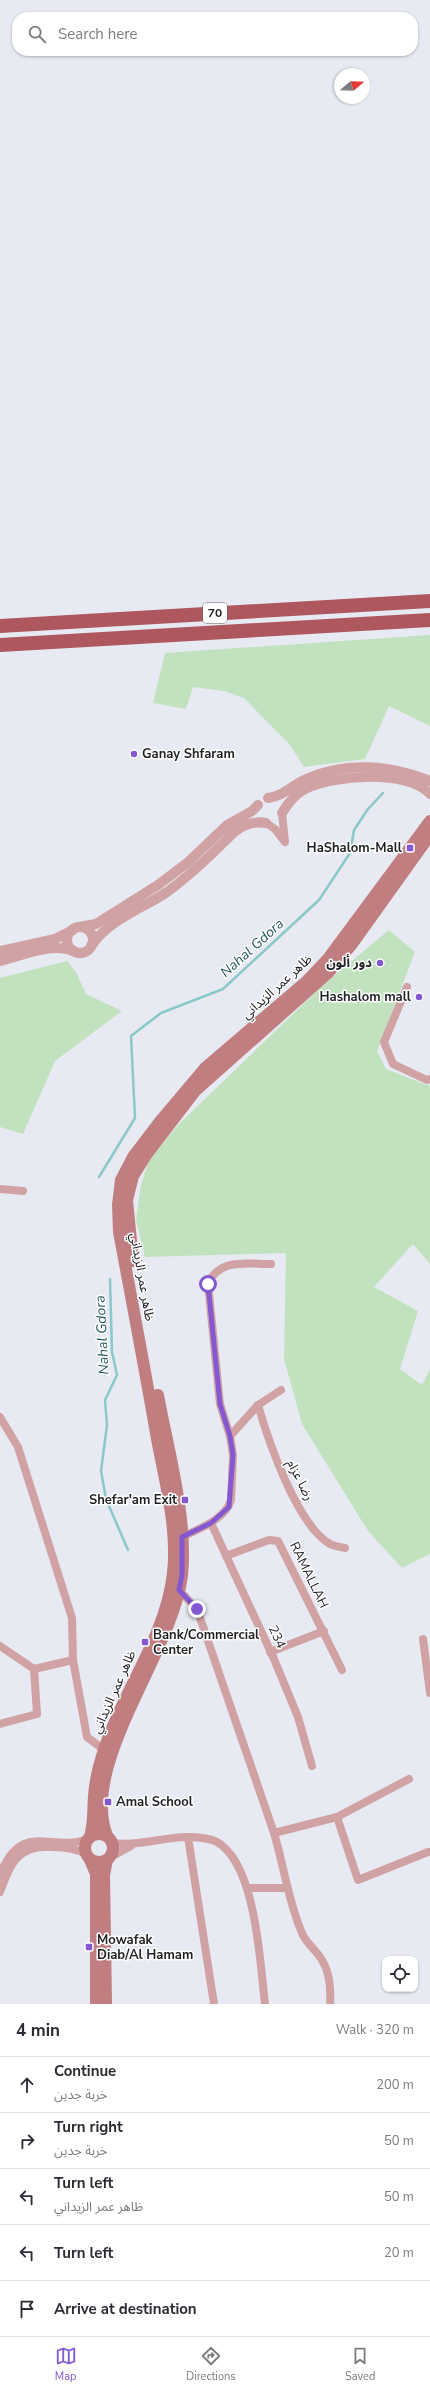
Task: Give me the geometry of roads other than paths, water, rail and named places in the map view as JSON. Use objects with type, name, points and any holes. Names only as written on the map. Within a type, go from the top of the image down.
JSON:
[{"type":"highway","name":"70","points":[[0,626],[430,601]]},
{"type":"highway","name":"70","points":[[0,645],[430,620]]},
{"type":"main road","name":"ظاهر عمر الزيداني","points":[[109,1839],[103,1822],[102,1803],[108,1753],[117,1716],[156,1635],[166,1603],[173,1572],[172,1538],[167,1497],[119,1232],[118,1205],[122,1180],[133,1157],[182,1092],[214,1060],[307,981],[327,960],[430,821]]},
{"type":"main road","name":"ظاهر عمر الزيداني","points":[[89,1838],[94,1818],[95,1783],[167,1630],[179,1590],[182,1569],[182,1537],[130,1239],[127,1200],[133,1176],[146,1155],[196,1091],[329,972],[429,836]]},
{"type":"main road","points":[[96,2004],[96,1874],[88,1857],[85,1844],[89,1838],[98,1834],[109,1839],[113,1848],[104,1875],[106,2004]]},
{"type":"main road","points":[[88,1857],[99,1863],[109,1858]]},
{"type":"street","points":[[0,950],[55,939],[76,929],[96,924],[158,885],[187,862],[227,825],[252,811],[262,800],[282,795],[311,777],[345,769],[378,767],[404,772],[430,780]]},
{"type":"street","points":[[0,962],[49,948],[65,948],[85,952],[101,932],[191,874],[235,831],[251,823],[274,822],[290,800],[306,788],[340,779],[365,777],[398,780],[420,786],[430,794]]},
{"type":"street","points":[[258,806],[258,817],[275,829],[285,842],[282,813],[278,802],[268,798]]},
{"type":"street","points":[[74,951],[69,946],[68,938],[76,929],[86,929],[91,934],[91,946]]},
{"type":"street","points":[[407,987],[384,1042],[394,1064],[427,1080],[430,1079]]},
{"type":"street","points":[[0,1189],[23,1191]]},
{"type":"street","points":[[182,1537],[211,1523],[229,1507],[231,1500],[233,1455],[230,1436],[220,1404],[208,1284],[213,1274],[223,1267],[236,1264],[271,1264]]},
{"type":"street","points":[[230,1436],[258,1405],[281,1390]]},
{"type":"street","name":"رضا عزام","points":[[258,1405],[269,1444],[294,1499],[315,1529],[330,1543],[345,1548]]},
{"type":"street","points":[[0,1417],[18,1447],[72,1618],[73,1660],[87,1737],[108,1753]]},
{"type":"street","name":"234","points":[[211,1523],[298,1717],[312,1766]]},
{"type":"street","name":"RAMALLAH","points":[[226,1556],[269,1540],[278,1541],[324,1631],[342,1670]]},
{"type":"street","points":[[179,1590],[197,1609],[274,1833],[282,1860],[287,1888],[302,1934],[322,1960],[327,1972],[330,2004]]},
{"type":"street","points":[[270,1652],[324,1631]]},
{"type":"street","points":[[423,1639],[430,1693]]},
{"type":"street","points":[[0,1646],[34,1669],[73,1660]]},
{"type":"street","points":[[0,1724],[37,1714],[34,1669]]},
{"type":"street","points":[[274,1833],[337,1817],[409,1779]]},
{"type":"street","points":[[337,1817],[358,1880],[428,1852]]},
{"type":"street","points":[[109,1839],[125,1845],[138,1842],[188,1837],[216,1842],[232,1856],[248,1888],[265,2004]]},
{"type":"street","points":[[188,1837],[214,2004]]},
{"type":"street","points":[[0,1875],[8,1857],[20,1846],[45,1840],[74,1842],[89,1838]]},
{"type":"street","points":[[109,1858],[138,1842]]},
{"type":"street","points":[[0,1892],[13,1862],[23,1852],[44,1846],[74,1848],[88,1857]]},
{"type":"street","points":[[248,1888],[287,1888]]},
{"type":"waterway","name":"Nahal Gdora","points":[[99,1177],[135,1118],[131,1036],[161,1013],[223,989],[319,900],[350,853],[354,830],[368,809],[383,793]]},
{"type":"waterway","name":"Nahal Gdora","points":[[110,1279],[112,1352],[117,1375],[105,1400],[107,1425],[101,1471],[106,1499],[128,1550]]},
{"type":"place","name":"Ganay Shfaram","points":[[134,754]]},
{"type":"place","name":"HaShalom-Mall","points":[[410,848]]},
{"type":"place","name":"دور ألون","points":[[380,963]]},
{"type":"place","name":"Hashalom mall","points":[[419,997]]},
{"type":"place","name":"Shefar'am Exit","points":[[185,1500]]},
{"type":"place","name":"Bank/Commercial Center","points":[[145,1642]]},
{"type":"place","name":"Amal School","points":[[108,1802]]},
{"type":"place","name":"Mowafak Diab/Al Hamam","points":[[89,1947]]}]
